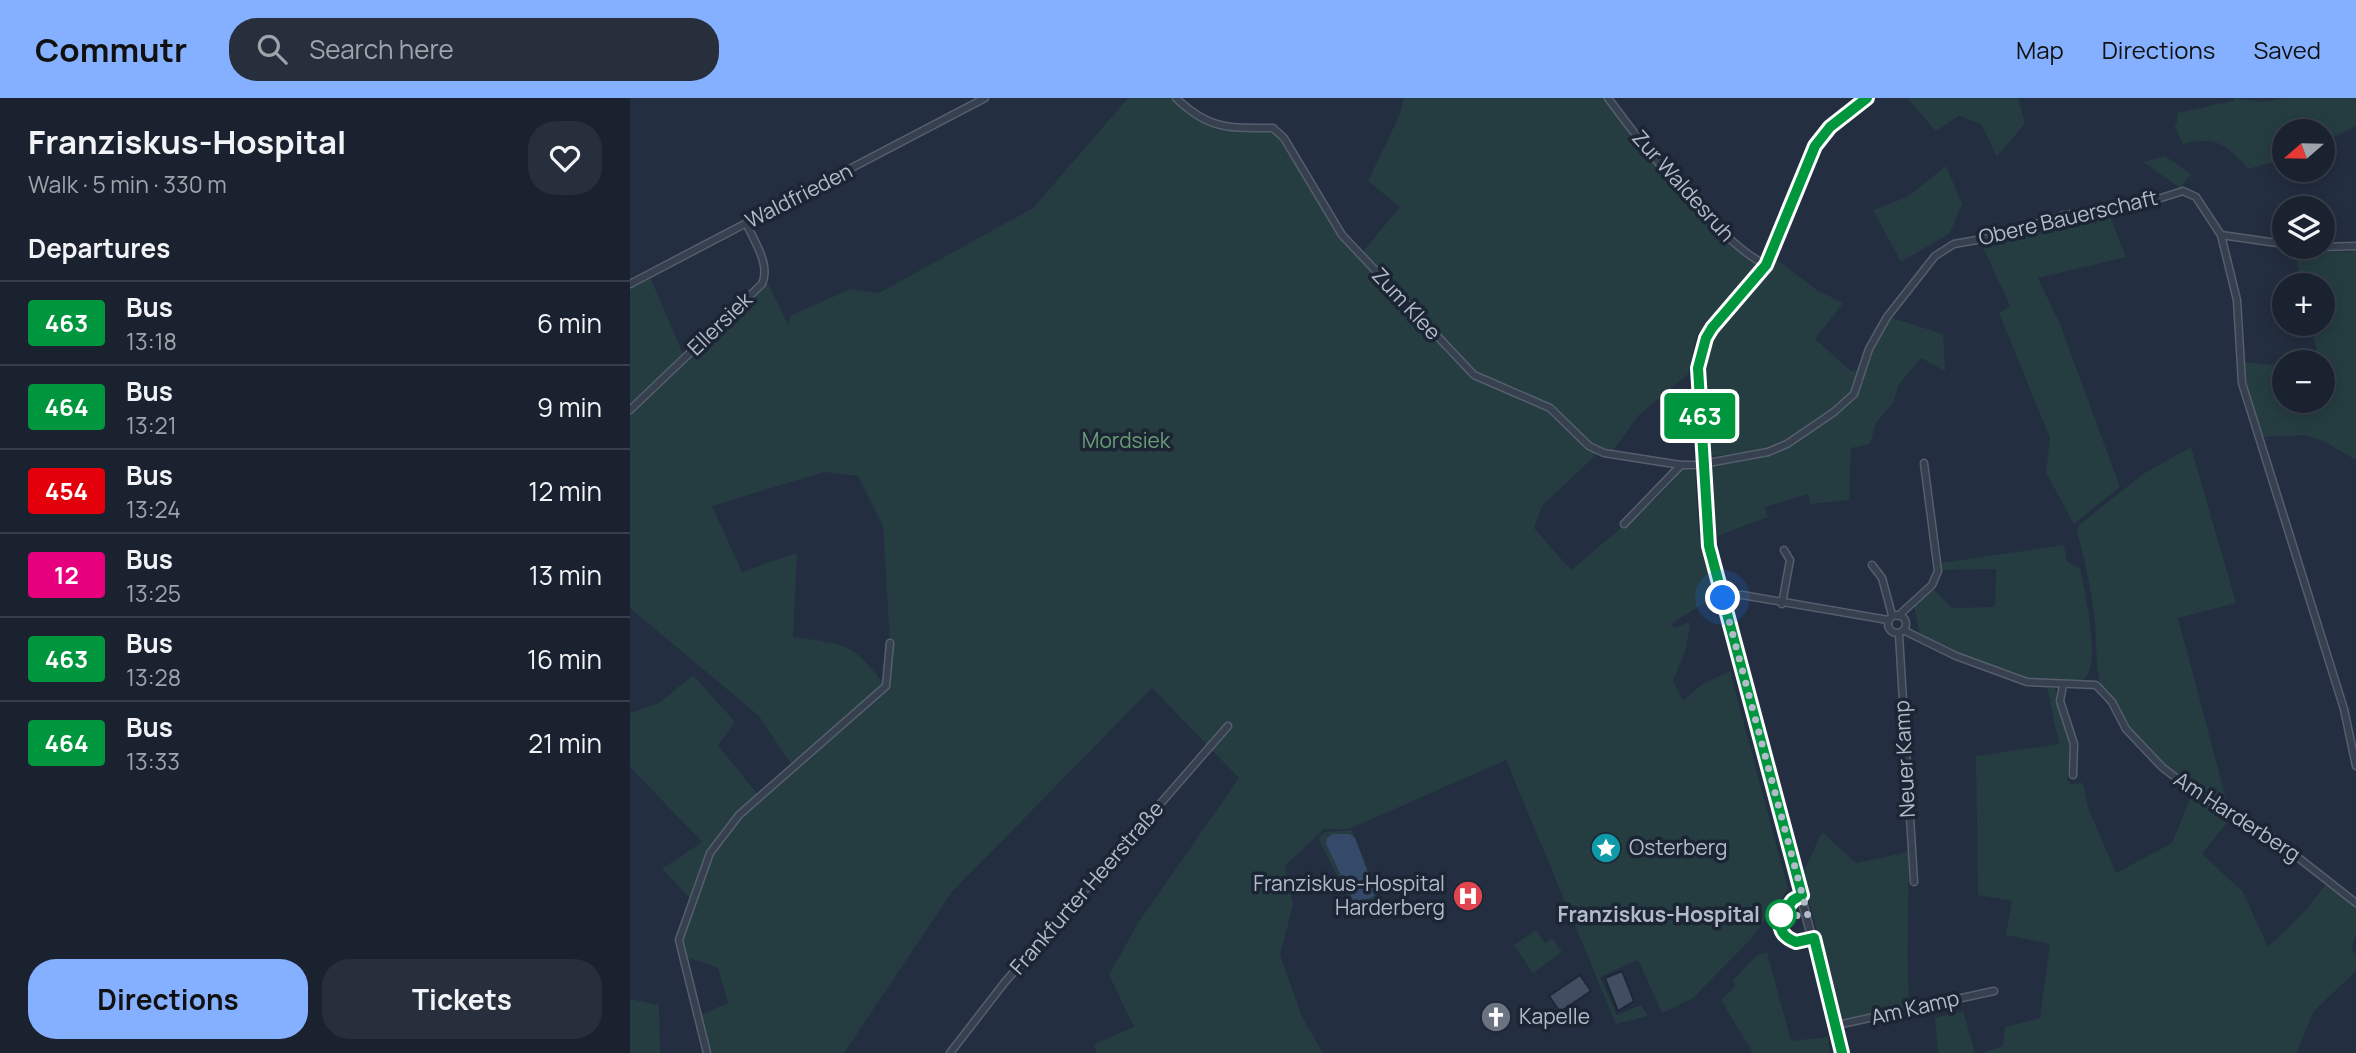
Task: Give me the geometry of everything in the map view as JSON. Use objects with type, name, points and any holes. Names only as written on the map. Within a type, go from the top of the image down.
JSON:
[{"type":"street","name":"Waldfrieden","points":[[630,284],[985,98]]},
{"type":"street","name":"Zum Klee","points":[[1176,98],[1195,117],[1213,125],[1230,129],[1273,128],[1284,138],[1342,235],[1474,375],[1550,408],[1589,446],[1604,453],[1681,465],[1703,464]]},
{"type":"street","name":"Zur Waldesruh","points":[[1608,98],[1632,130],[1715,223],[1740,249],[1766,265]]},
{"type":"street","points":[[1842,1053],[1837,1025],[1723,598],[1706,524],[1698,368],[1701,352],[1712,328],[1766,265],[1815,146],[1830,127],[1867,98]]},
{"type":"street","name":"Obere Bauerschaft","points":[[1703,464],[1768,452],[1787,444],[1834,412],[1854,394],[1869,349],[1887,317],[1935,256],[1954,244],[1994,237],[2079,212],[2139,205],[2183,191],[2196,197],[2221,234],[2237,300],[2242,383],[2344,709],[2356,766]]},
{"type":"street","name":"Ellersiek","points":[[630,410],[762,284],[766,276],[764,265],[746,223]]},
{"type":"street","points":[[2221,234],[2272,242]]},
{"type":"street","points":[[2335,247],[2356,246]]},
{"type":"street","points":[[1723,598],[1742,595],[1782,604],[1893,617],[1932,585],[1938,571],[1924,463]]},
{"type":"street","points":[[1624,524],[1681,465]]},
{"type":"street","points":[[1782,604],[1790,560],[1784,550]]},
{"type":"street","points":[[1872,565],[1882,578],[1893,617],[1902,633]]},
{"type":"street","points":[[1893,617],[1902,633]]},
{"type":"street","name":"Am Harderberg","points":[[1902,633],[2027,682],[2096,685],[2112,702],[2126,729],[2162,767],[2193,791],[2272,837],[2356,903]]},
{"type":"street","name":"Neuer Kamp","points":[[1902,633],[1914,882]]},
{"type":"street","points":[[707,1053],[681,955],[680,940],[710,853],[739,815],[886,686],[890,643]]},
{"type":"street","points":[[2063,685],[2060,701],[2074,744],[2073,775]]},
{"type":"street","name":"Frankfurter Heerstraße","points":[[950,1053],[1005,982],[1228,726]]},
{"type":"street","name":"Am Kamp","points":[[1837,1025],[1994,991]]},
{"type":"green space","name":"Mordsiek","points":[[1128,98],[1176,98],[1213,125],[1273,128],[1284,138],[1342,235],[1360,255],[1400,207],[1368,181],[1399,116],[1404,98],[1604,98],[1676,185],[1756,265],[1697,335],[1688,374],[1639,415],[1613,451],[1593,445],[1598,453],[1542,506],[1534,528],[1571,570],[1659,496],[1683,468],[1695,470],[1699,537],[1714,597],[1671,624],[1675,628],[1690,622],[1686,649],[1673,681],[1683,701],[1701,685],[1730,671],[1788,889],[1751,939],[1693,998],[1662,1013],[1638,960],[1600,977],[1617,1015],[1641,1005],[1648,1016],[1616,1024],[1506,760],[1349,829],[1324,829],[1285,866],[1293,905],[1280,955],[1302,1017],[1323,1053],[1097,1053],[1094,1044],[1134,1027],[1109,975],[1138,923],[1239,778],[1152,688],[951,893],[844,1053],[707,1053],[697,1016],[728,1003],[718,968],[681,955],[679,940],[693,901],[662,869],[702,842],[630,767],[630,713],[659,703],[693,675],[735,722],[718,745],[759,796],[793,767],[759,716],[630,608],[630,414],[768,283],[788,325],[791,315],[851,289],[879,293],[1033,208]],"holes":[[[824,472],[858,476],[883,526],[890,643],[885,685],[864,660],[846,648],[824,641],[793,637],[797,553],[742,572],[712,506]]]},
{"type":"green space","points":[[1907,98],[2018,98],[2025,123],[1997,157],[1981,124],[1959,116],[1936,131]]},
{"type":"green space","points":[[2233,98],[2262,102],[2285,98],[2356,98],[2356,126],[2335,136],[2335,119],[2272,119],[2272,162],[2248,169],[2220,144],[2204,141],[2183,144],[2174,124],[2177,123],[2177,113],[2234,101]]},
{"type":"green space","points":[[2165,156],[2191,174],[2180,188],[2143,162]]},
{"type":"green space","points":[[1946,166],[1962,204],[1950,233],[1901,262],[1873,210],[1907,197]]},
{"type":"green space","points":[[2109,213],[2126,257],[2038,278],[2060,324],[2120,487],[2074,524],[2046,473],[2050,438],[1999,313],[2010,306],[1981,243],[2068,217]]},
{"type":"green space","points":[[2356,249],[2356,460],[2325,442],[2306,435],[2262,437],[2247,390],[2244,362],[2272,365],[2272,413],[2335,413],[2335,350],[2316,350],[2314,336],[2335,336],[2335,273],[2299,273],[2296,259],[2335,259],[2335,251],[2351,252]]},
{"type":"green space","points":[[1777,260],[1817,290],[1843,303],[1815,339],[1851,371],[1862,370],[1889,317],[1943,334],[1945,371],[1921,358],[1899,384],[1893,403],[1876,423],[1870,444],[1851,448],[1849,500],[1811,504],[1808,494],[1765,507],[1768,517],[1712,538],[1708,474],[1713,465],[1774,453],[1798,440],[1826,418],[1768,452],[1707,456],[1703,378],[1705,358],[1714,335]]},
{"type":"green space","points":[[650,277],[683,354],[630,404],[630,288]]},
{"type":"green space","points":[[2191,447],[2236,603],[2178,618],[2231,817],[2202,854],[2243,892],[2268,947],[2305,911],[2327,883],[2356,907],[2356,935],[2351,950],[2356,954],[2356,971],[2314,1011],[2296,1053],[1981,1053],[2003,1046],[2005,1027],[2040,1018],[2050,944],[2006,935],[2012,901],[1978,895],[1976,756],[2059,744],[2047,687],[2055,688],[2071,747],[2067,780],[2071,784],[2083,783],[2088,808],[2116,873],[2172,843],[2193,791],[2140,744],[2107,701],[2099,678],[2092,600],[2077,532],[2079,525],[2143,474]]},
{"type":"green space","points":[[2064,545],[2067,562],[2080,568],[2088,609],[2092,658],[2085,679],[2064,681],[2021,677],[1979,663],[1920,635],[1914,606],[1933,589],[1952,608],[1995,607],[1996,569],[1941,570],[1941,563]]},
{"type":"green space","points":[[1352,830],[1378,898],[1354,909],[1318,838],[1325,832]]},
{"type":"green space","points":[[1822,832],[1856,863],[1908,852],[1910,1007],[1845,1020],[1839,1015],[1802,875]]},
{"type":"green space","points":[[1536,930],[1545,943],[1552,938],[1562,952],[1533,973],[1514,945]]},
{"type":"green space","points":[[1767,952],[1791,1041],[1828,1037],[1830,1053],[1753,1053],[1721,1000],[1735,986],[1733,980],[1757,955]]},
{"type":"green space","points":[[630,999],[659,1005],[660,1053],[630,1053]]},
{"type":"green space","points":[[1963,1011],[1975,1053],[1938,1053],[1935,1018]]},
{"type":"water","points":[[1333,834],[1350,834],[1355,838],[1375,891],[1374,896],[1359,903],[1353,900],[1326,844],[1327,838]]},
{"type":"building","points":[[1622,971],[1634,1001],[1618,1011],[1605,978]]},
{"type":"building","points":[[1580,975],[1591,991],[1560,1012],[1549,996]]},
{"type":"bus line","name":"463","points":[[1842,1053],[1814,938],[1796,942],[1782,934],[1779,925],[1779,918],[1797,896],[1802,895],[1709,546],[1698,368],[1701,352],[1712,328],[1766,265],[1815,146],[1830,127],[1867,98]]},
{"type":"place","name":"Osterberg","points":[[1606,848]]},
{"type":"place","name":"Franziskus-Hospital Harderberg","points":[[1468,896]]},
{"type":"place","name":"Franziskus-Hospital","points":[[1781,915]]},
{"type":"place","name":"Kapelle","points":[[1496,1017]]},
{"type":"route","points":[[1723,598],[1808,916],[1781,915]]}]
